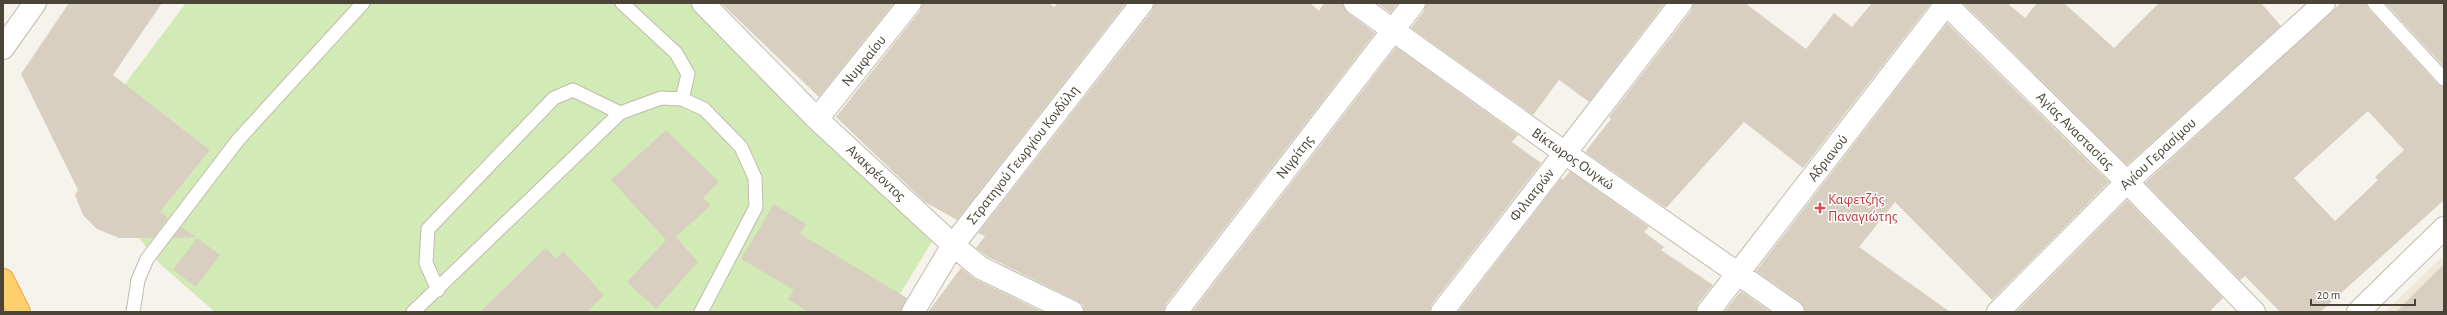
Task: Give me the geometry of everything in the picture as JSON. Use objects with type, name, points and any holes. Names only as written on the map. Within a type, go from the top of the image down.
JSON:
[{"type":"highway","points":[[3,280],[19,312]]},
{"type":"street","points":[[3,48],[35,3]]},
{"type":"street","name":"Ανακρέοντος","points":[[703,3],[817,119],[953,245],[981,268],[1072,312]]},
{"type":"street","name":"Νυμφαίου","points":[[817,119],[910,3]]},
{"type":"street","name":"Στρατηγού Γεωργίου Κονδύλη","points":[[913,312],[953,245],[1142,3]]},
{"type":"street","name":"Βίκτωρος Ουγκώ","points":[[1355,3],[1392,31],[1793,312]]},
{"type":"street","name":"Νιγρίτης","points":[[1176,312],[1414,3]]},
{"type":"street","name":"Φιλιατρών","points":[[1442,312],[1681,3]]},
{"type":"street","name":"Αγίας Αναστασίας","points":[[1946,3],[2127,182],[2254,312]]},
{"type":"street","name":"Αδριανού","points":[[1708,312],[1946,3]]},
{"type":"street","name":"Αγίου Γερασίμου","points":[[1998,312],[2127,182],[2324,3]]},
{"type":"street","points":[[2358,312],[2444,228]]},
{"type":"lane","points":[[133,312],[138,280],[147,259],[238,140],[363,3]]},
{"type":"lane","points":[[622,3],[676,53],[688,74],[682,99]]},
{"type":"lane","points":[[2374,3],[2444,79]]},
{"type":"lane","points":[[438,290],[426,263],[428,228],[554,98],[573,90],[620,113]]},
{"type":"lane","points":[[413,312],[438,290],[620,113],[661,98],[682,99],[704,109],[741,147],[755,178],[756,207],[701,312]]},
{"type":"shaded area","points":[[2444,255],[2444,312],[2385,312]]},
{"type":"green space","points":[[186,3],[690,3],[824,138],[936,235],[889,312],[215,312],[160,264],[139,238],[210,150],[145,100],[73,153]]},
{"type":"building","points":[[69,3],[162,3],[113,75],[210,150],[160,212],[168,218],[153,238],[119,238],[97,229],[83,215],[75,195],[78,190],[21,74]]},
{"type":"building","points":[[721,3],[894,3],[819,97]]},
{"type":"building","points":[[922,3],[1049,3],[1054,7],[1058,3],[1126,3],[957,220],[925,202],[836,117],[920,11]]},
{"type":"building","points":[[1154,3],[1310,3],[1319,11],[1324,3],[1343,3],[1348,13],[1375,33],[1166,304],[1164,312],[1084,312],[1083,305],[1077,301],[988,257],[976,248],[985,236],[978,233],[1152,11]]},
{"type":"building","points":[[1377,3],[1398,3],[1391,13]]},
{"type":"building","points":[[1426,3],[1665,3],[1589,102],[1559,80],[1533,115],[1411,28],[1424,11]]},
{"type":"building","points":[[1693,3],[1745,3],[1806,49],[1834,13],[1852,27],[1872,3],[1931,3],[1803,168],[1744,122],[1666,208],[1585,152],[1611,119],[1609,117],[1691,11]]},
{"type":"building","points":[[1963,3],[2007,3],[2025,18],[2037,3],[2064,3],[2114,48],[2159,3],[2261,3],[2281,26],[2127,165]]},
{"type":"building","points":[[2341,3],[2366,3],[2368,8],[2438,84],[2444,87],[2444,200],[2320,312],[2280,312],[2245,276],[2240,280],[2145,183]],"holes":[[[2368,111],[2404,150],[2375,177],[2378,180],[2335,221],[2294,178]]]},
{"type":"building","points":[[2385,3],[2444,3],[2444,67]]},
{"type":"building","points":[[1947,23],[2109,182],[1992,300],[1895,202],[1859,247],[1950,312],[1805,312],[1800,302],[1756,271]]},
{"type":"building","points":[[1396,47],[1518,135],[1512,142],[1541,163],[1432,304],[1430,312],[1192,312]]},
{"type":"building","points":[[666,130],[719,182],[703,198],[711,205],[676,237],[698,262],[656,309],[627,282],[666,240],[611,180]]},
{"type":"building","points":[[1570,171],[1649,227],[1644,232],[1664,247],[1661,250],[1713,285],[1698,304],[1696,312],[1458,312],[1561,178],[1563,180]]},
{"type":"building","points":[[2127,200],[2223,298],[2209,312],[2016,312]]},
{"type":"building","points":[[774,204],[806,224],[800,234],[907,298],[901,312],[808,312],[788,299],[794,290],[741,259]]},
{"type":"building","points":[[181,227],[196,237],[173,238]]},
{"type":"building","points":[[197,238],[220,255],[196,287],[173,270]]},
{"type":"building","points":[[546,248],[556,259],[563,251],[604,295],[587,312],[480,312]]},
{"type":"building","points":[[2444,264],[2444,312],[2396,312]]},
{"type":"building","points":[[961,268],[975,279],[1043,312],[928,312]]},
{"type":"building","points":[[1741,291],[1771,312],[1724,312]]},
{"type":"place","name":"Καφετζής Παναγιώτης","points":[[1820,208]]}]
